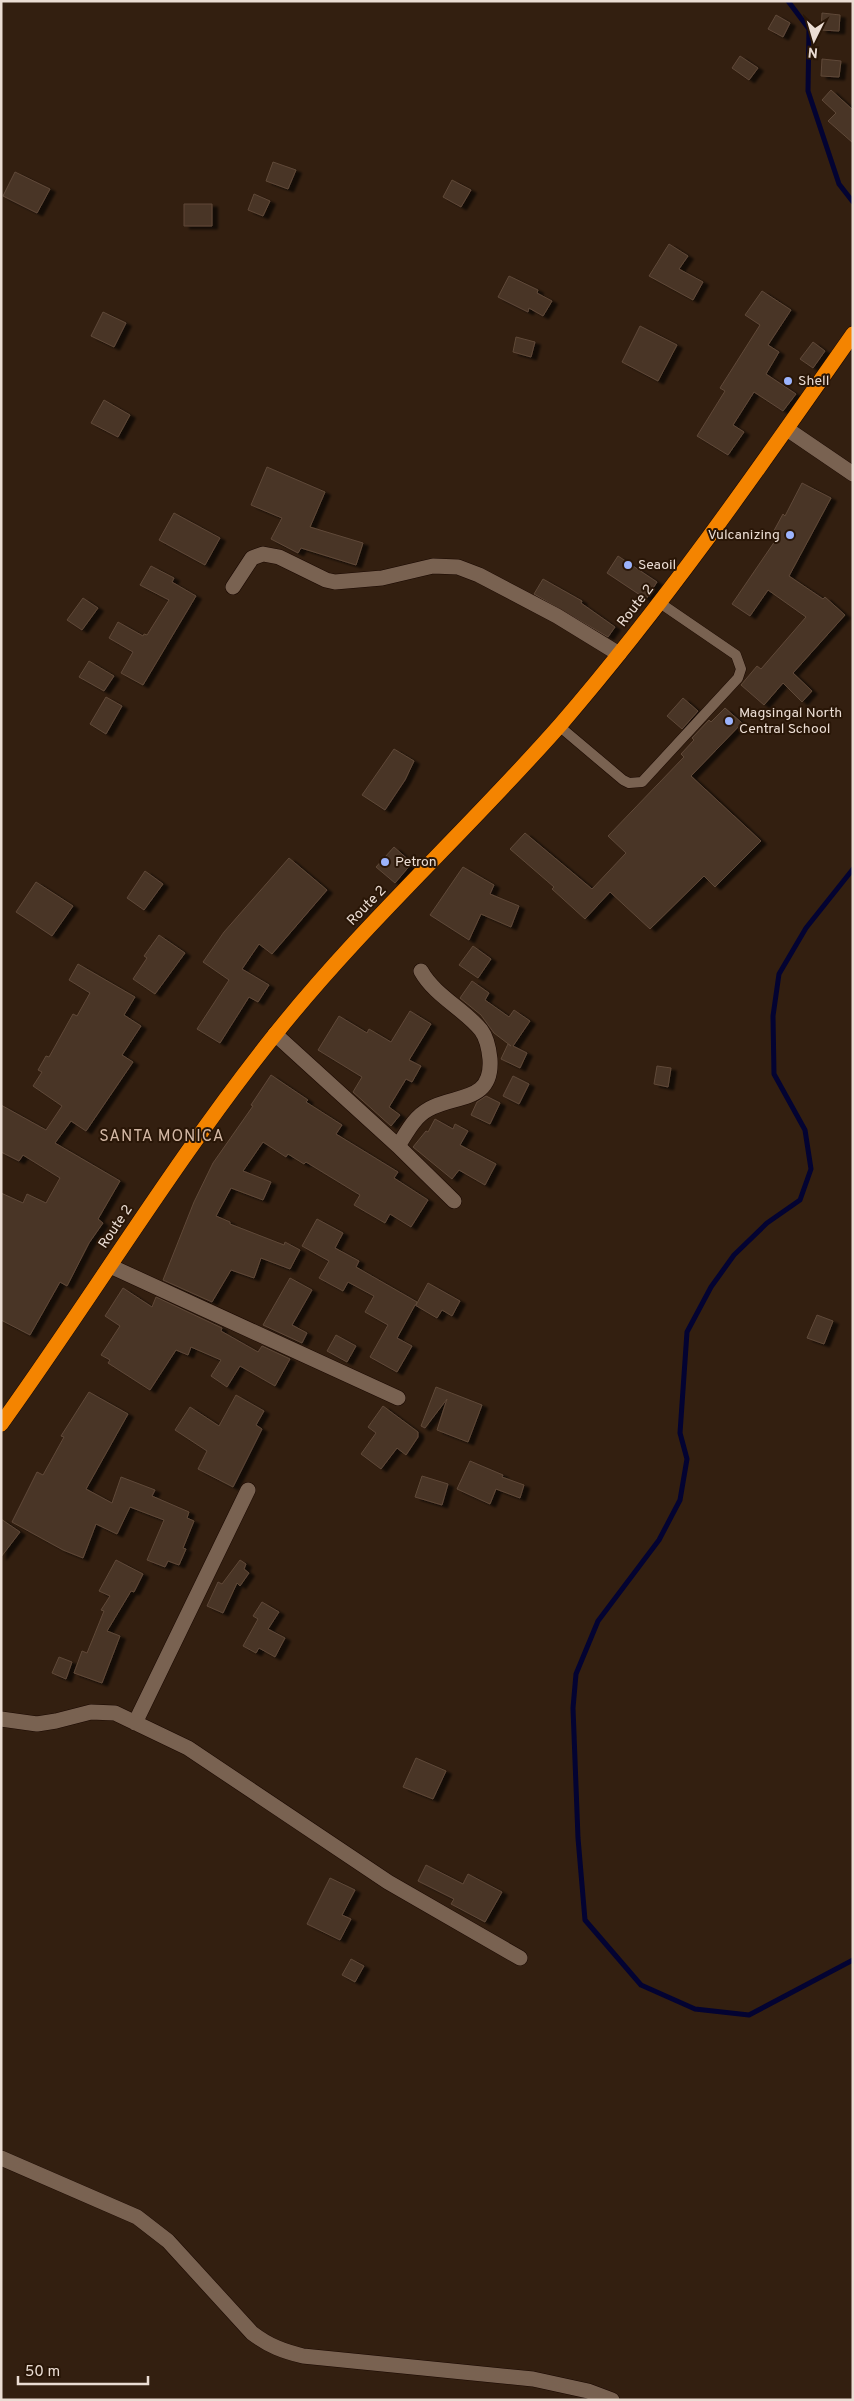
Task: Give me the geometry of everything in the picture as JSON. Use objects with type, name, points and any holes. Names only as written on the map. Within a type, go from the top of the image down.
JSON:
[{"type":"highway","name":"Route 2","points":[[1,1424],[229,1094],[275,1034],[343,955],[559,726],[619,654],[660,603],[787,429],[853,334]]},
{"type":"street","points":[[787,429],[853,474]]},
{"type":"street","points":[[233,587],[252,558],[263,554],[279,557],[326,580],[335,582],[382,578],[433,566],[458,567],[479,575],[557,616],[619,654]]},
{"type":"street","points":[[398,1146],[414,1121],[430,1108],[466,1098],[482,1087],[490,1066],[487,1042],[480,1030],[432,985],[421,971]]},
{"type":"street","points":[[275,1034],[398,1146],[454,1201]]},
{"type":"street","points":[[110,1266],[398,1398]]},
{"type":"street","points":[[135,1723],[248,1490]]},
{"type":"street","points":[[1,1719],[37,1724],[104,1711],[116,1713],[188,1748],[388,1882],[520,1958]]},
{"type":"street","points":[[1,2158],[137,2217],[168,2241],[252,2333],[280,2351],[303,2356],[409,2365],[533,2379],[588,2391],[612,2400]]},
{"type":"lane","points":[[559,726],[623,780],[629,783],[642,782],[738,678],[741,669],[736,655],[660,603]]},
{"type":"building","points":[[822,13],[840,15],[839,31],[821,30]]},
{"type":"building","points":[[776,15],[790,23],[783,37],[768,29]]},
{"type":"building","points":[[740,56],[758,68],[749,80],[732,68]]},
{"type":"building","points":[[822,59],[841,61],[839,77],[821,76]]},
{"type":"building","points":[[831,90],[853,110],[853,143],[828,121],[836,113],[822,100]]},
{"type":"building","points":[[273,162],[296,170],[288,189],[266,181]]},
{"type":"building","points":[[15,172],[50,189],[37,213],[3,196]]},
{"type":"building","points":[[452,180],[471,190],[461,207],[443,197]]},
{"type":"building","points":[[254,194],[270,201],[263,216],[248,210]]},
{"type":"building","points":[[184,204],[212,204],[212,226],[184,226]]},
{"type":"building","points":[[669,244],[688,256],[679,269],[703,282],[693,300],[649,276]]},
{"type":"building","points":[[509,276],[538,290],[537,293],[552,301],[543,316],[529,308],[528,312],[498,297]]},
{"type":"building","points":[[762,291],[791,310],[768,345],[779,352],[766,374],[796,394],[783,411],[754,392],[733,425],[744,432],[728,455],[697,436],[725,391],[720,388],[760,325],[745,315]]},
{"type":"building","points":[[103,312],[126,323],[114,347],[91,336]]},
{"type":"building","points":[[640,326],[677,345],[658,381],[622,362]]},
{"type":"building","points":[[516,337],[535,342],[531,357],[513,352]]},
{"type":"building","points":[[813,342],[825,351],[813,368],[800,359]]},
{"type":"building","points":[[104,400],[130,415],[118,437],[91,423]]},
{"type":"building","points":[[267,467],[325,492],[310,527],[363,543],[356,565],[301,548],[298,553],[271,539],[282,518],[251,505]]},
{"type":"building","points":[[802,483],[831,498],[789,576],[823,599],[825,597],[845,615],[793,673],[812,691],[802,702],[783,683],[764,705],[741,685],[757,666],[761,669],[806,617],[768,590],[750,616],[732,604],[775,541],[770,538],[783,514],[785,516]]},
{"type":"building","points":[[174,513],[220,538],[205,565],[159,540]]},
{"type":"building","points":[[618,556],[657,582],[646,599],[607,573]]},
{"type":"building","points":[[151,566],[174,578],[172,582],[196,596],[143,685],[121,673],[133,652],[109,638],[118,622],[143,636],[144,634],[147,635],[169,600],[140,585]]},
{"type":"building","points":[[543,579],[582,601],[581,603],[615,627],[608,637],[534,594]]},
{"type":"building","points":[[83,598],[98,608],[82,630],[67,620]]},
{"type":"building","points":[[89,661],[114,676],[104,691],[79,677]]},
{"type":"building","points":[[106,697],[122,706],[106,734],[90,724]]},
{"type":"building","points":[[683,698],[698,711],[682,729],[667,716]]},
{"type":"building","points":[[725,708],[742,723],[691,776],[761,841],[715,887],[704,876],[650,929],[610,892],[585,919],[552,889],[554,887],[510,849],[525,833],[592,889],[626,853],[608,836],[684,757],[681,754],[694,740],[692,738],[709,720],[711,722]]},
{"type":"building","points":[[394,749],[414,761],[405,780],[385,810],[362,795]]},
{"type":"building","points":[[394,847],[412,863],[395,883],[376,867]]},
{"type":"building","points":[[289,858],[327,890],[272,954],[259,944],[242,969],[269,985],[258,1002],[249,997],[220,1043],[197,1029],[229,980],[203,962],[224,932]]},
{"type":"building","points":[[463,867],[494,885],[490,894],[519,906],[511,927],[481,914],[469,940],[430,915]]},
{"type":"building","points":[[145,871],[163,884],[144,910],[127,898]]},
{"type":"building","points":[[36,882],[73,906],[52,936],[16,912]]},
{"type":"building","points":[[159,935],[185,953],[155,994],[133,979],[147,958],[144,956]]},
{"type":"building","points":[[473,946],[491,959],[478,978],[459,965]]},
{"type":"building","points":[[78,964],[135,997],[124,1015],[141,1026],[122,1055],[133,1062],[86,1131],[71,1121],[55,1143],[120,1181],[98,1219],[103,1223],[89,1243],[67,1286],[60,1282],[30,1335],[1,1320],[1,1193],[23,1203],[27,1194],[46,1203],[60,1178],[23,1155],[19,1161],[1,1152],[1,1105],[46,1130],[62,1106],[33,1086],[42,1072],[38,1070],[46,1056],[49,1057],[73,1014],[77,1016],[90,993],[69,980]]},
{"type":"building","points":[[472,981],[489,993],[485,1000],[509,1017],[514,1010],[530,1021],[513,1046],[527,1053],[520,1068],[501,1059],[508,1044],[511,1046],[494,1033],[481,1015],[460,998]]},
{"type":"building","points":[[410,1011],[431,1024],[409,1060],[421,1066],[412,1082],[406,1079],[389,1107],[400,1115],[391,1126],[353,1092],[362,1077],[318,1050],[339,1016],[367,1033],[369,1029],[391,1042]]},
{"type":"building","points":[[657,1066],[671,1068],[668,1087],[654,1084]]},
{"type":"building","points":[[271,1075],[308,1100],[306,1102],[342,1125],[336,1134],[398,1172],[394,1178],[428,1200],[411,1227],[390,1214],[385,1223],[354,1205],[360,1195],[306,1162],[304,1164],[288,1154],[286,1157],[263,1142],[243,1171],[271,1182],[263,1200],[231,1188],[216,1216],[230,1222],[230,1224],[284,1245],[285,1242],[300,1250],[290,1269],[261,1258],[254,1278],[231,1270],[212,1302],[163,1280],[194,1202],[213,1163],[253,1106],[251,1105]]},
{"type":"building","points":[[513,1076],[529,1084],[519,1104],[503,1096]]},
{"type":"building","points":[[486,1096],[500,1103],[490,1124],[471,1115],[477,1102]]},
{"type":"building","points":[[435,1119],[453,1129],[455,1124],[468,1131],[460,1145],[496,1164],[485,1185],[459,1170],[452,1179],[413,1147],[426,1131],[428,1132]]},
{"type":"building","points":[[317,1219],[343,1233],[335,1248],[359,1261],[356,1267],[417,1302],[416,1305],[428,1283],[460,1301],[452,1316],[442,1310],[437,1318],[415,1305],[397,1338],[412,1346],[397,1372],[370,1357],[388,1325],[365,1312],[374,1296],[348,1282],[343,1291],[319,1278],[329,1261],[302,1246]]},
{"type":"building","points":[[290,1278],[312,1290],[292,1325],[307,1333],[302,1343],[263,1325]]},
{"type":"building","points":[[123,1288],[152,1307],[156,1297],[222,1328],[221,1331],[258,1352],[262,1346],[290,1359],[275,1386],[240,1366],[227,1387],[211,1376],[221,1360],[191,1347],[188,1355],[176,1350],[150,1390],[108,1363],[110,1360],[101,1355],[120,1326],[105,1316]]},
{"type":"building","points":[[817,1315],[833,1321],[824,1344],[807,1338]]},
{"type":"building","points":[[336,1335],[356,1346],[347,1362],[327,1351]]},
{"type":"building","points":[[436,1387],[482,1405],[468,1442],[437,1430],[447,1399],[425,1428],[421,1426]]},
{"type":"building","points":[[89,1392],[128,1414],[86,1489],[112,1503],[121,1477],[155,1490],[152,1496],[189,1512],[187,1518],[194,1521],[183,1548],[186,1549],[179,1565],[168,1561],[165,1567],[147,1560],[164,1520],[130,1507],[117,1534],[96,1524],[83,1558],[63,1550],[12,1522],[37,1472],[43,1475],[64,1437],[61,1436]]},
{"type":"building","points":[[236,1395],[264,1411],[256,1425],[262,1429],[233,1487],[198,1469],[207,1451],[175,1430],[190,1407],[219,1426]]},
{"type":"building","points":[[383,1406],[418,1432],[418,1437],[406,1455],[397,1448],[381,1469],[361,1454],[376,1433],[368,1427]]},
{"type":"building","points":[[470,1461],[503,1475],[502,1477],[524,1485],[520,1498],[496,1489],[490,1504],[457,1489]]},
{"type":"building","points":[[422,1476],[448,1484],[442,1505],[415,1497]]},
{"type":"building","points":[[1,1519],[20,1532],[1,1557]]},
{"type":"building","points":[[116,1560],[143,1574],[134,1592],[131,1591],[107,1631],[120,1636],[102,1683],[74,1673],[82,1651],[87,1653],[104,1611],[101,1610],[110,1596],[99,1591]]},
{"type":"building","points":[[240,1560],[246,1564],[244,1569],[249,1573],[240,1586],[237,1583],[223,1613],[207,1606],[218,1582],[222,1584]]},
{"type":"building","points":[[262,1602],[279,1612],[268,1629],[285,1638],[275,1657],[259,1648],[256,1653],[243,1646],[258,1619],[253,1616]]},
{"type":"building","points":[[59,1657],[72,1662],[66,1679],[52,1673]]},
{"type":"building","points":[[416,1758],[446,1771],[433,1799],[403,1787]]},
{"type":"building","points":[[426,1865],[463,1884],[468,1874],[502,1892],[485,1922],[451,1904],[454,1899],[418,1881]]},
{"type":"building","points":[[330,1878],[355,1890],[342,1915],[351,1919],[340,1940],[307,1924]]},
{"type":"building","points":[[351,1959],[364,1966],[355,1982],[342,1975]]},
{"type":"waterway","points":[[788,1],[809,29],[808,91],[839,184],[853,202]]},
{"type":"waterway","points":[[853,869],[806,928],[779,974],[773,1016],[774,1074],[805,1130],[811,1169],[800,1200],[767,1223],[734,1255],[711,1287],[687,1332],[680,1433],[687,1459],[680,1500],[659,1540],[598,1621],[576,1674],[573,1708],[578,1838],[585,1920],[641,1985],[695,2009],[749,2015],[853,1960]]},
{"type":"place","name":"Shell","points":[[788,381]]},
{"type":"place","name":"Vulcanizing","points":[[790,535]]},
{"type":"place","name":"Seaoil","points":[[628,565]]},
{"type":"place","name":"Magsingal North Central School","points":[[729,721]]},
{"type":"place","name":"Petron","points":[[385,862]]},
{"type":"district","name":"SANTA MONICA","points":[[162,1137]]}]
